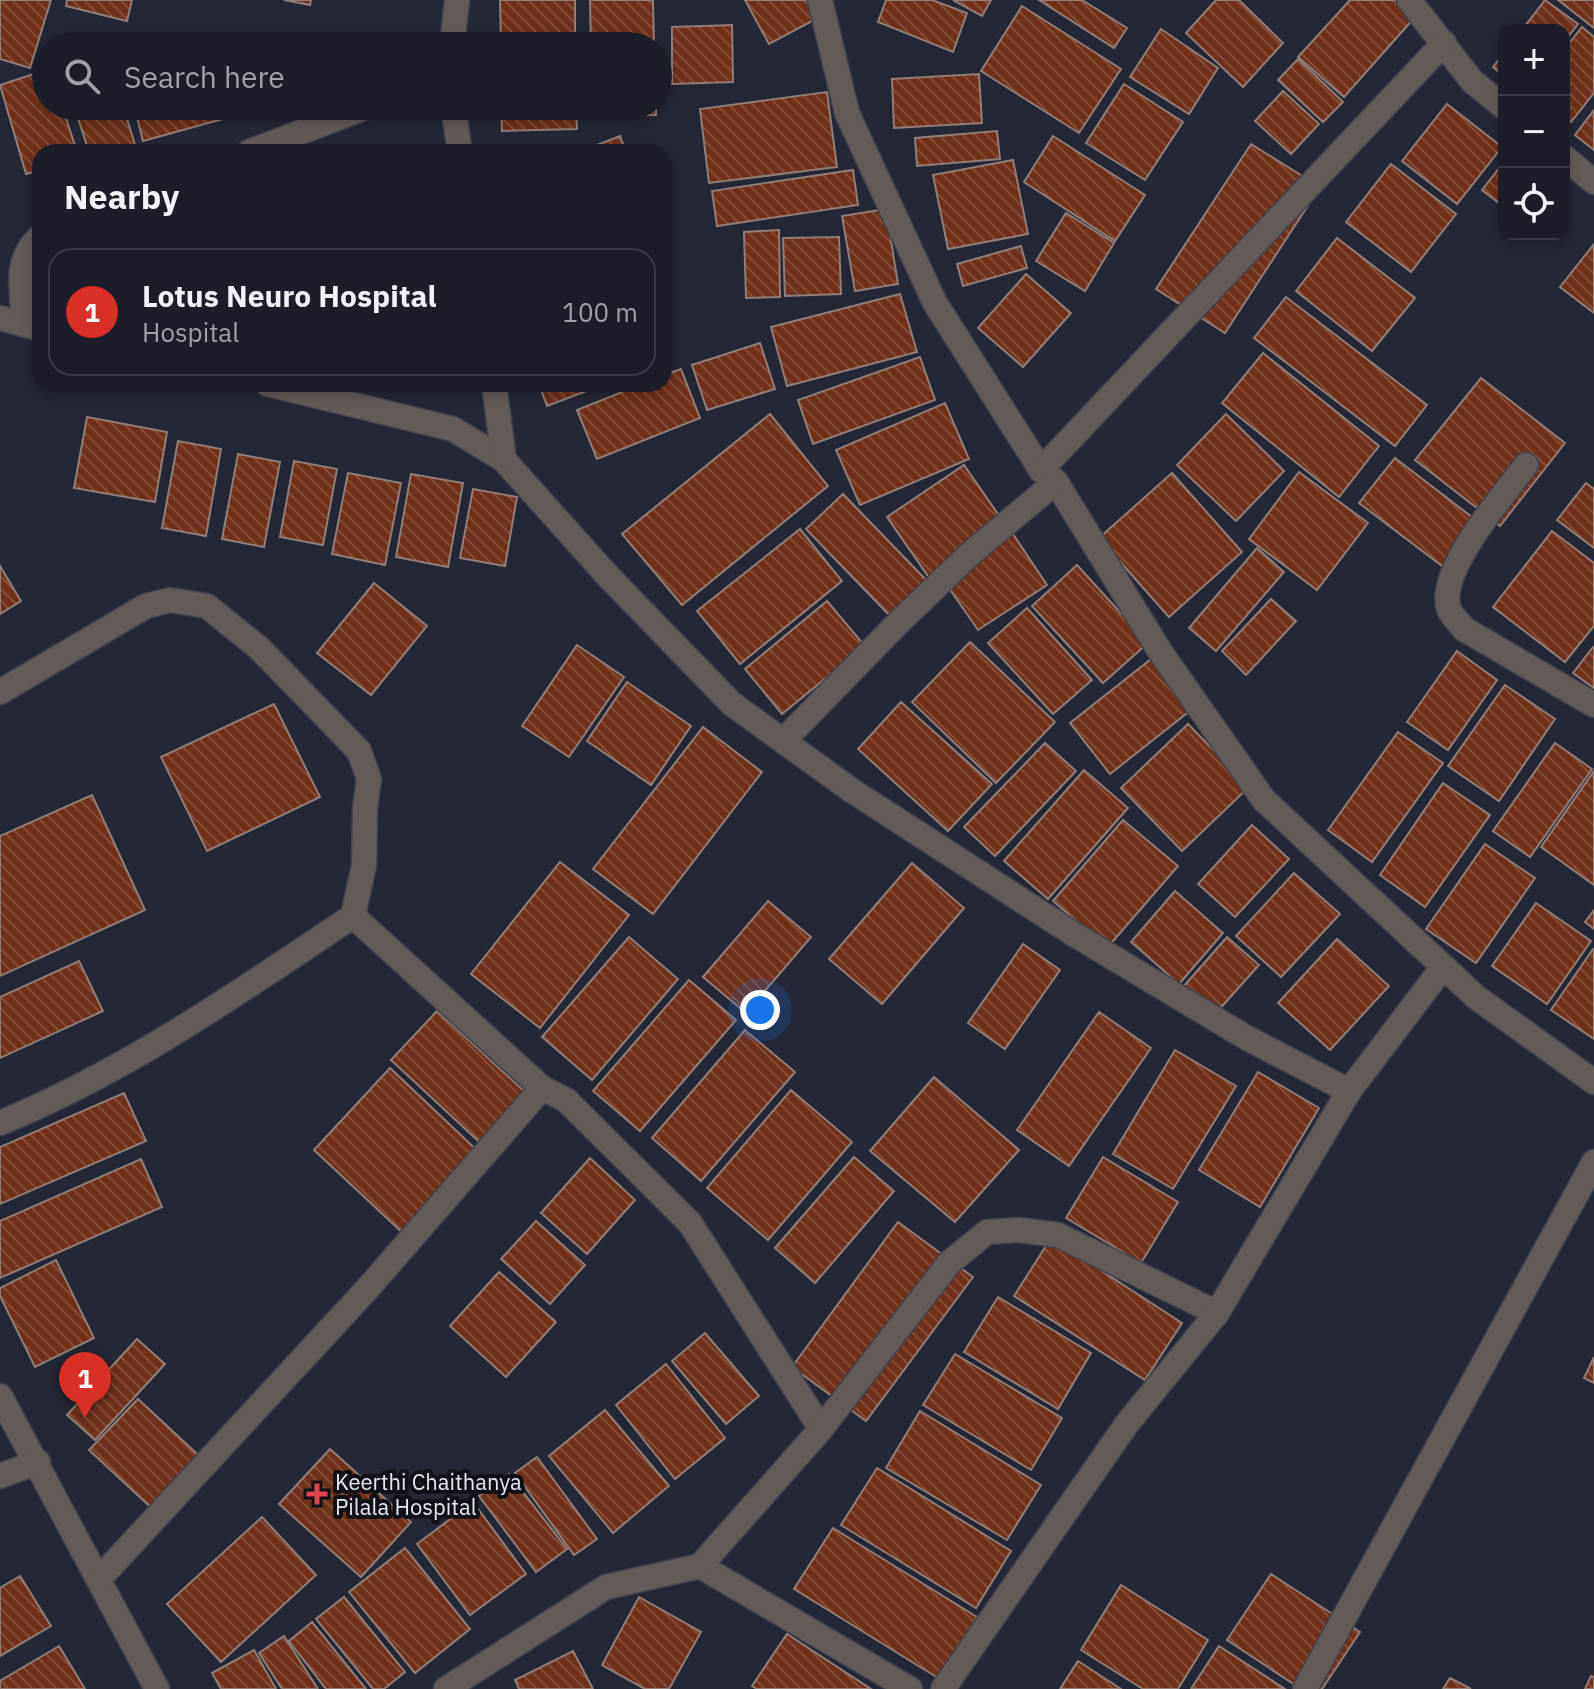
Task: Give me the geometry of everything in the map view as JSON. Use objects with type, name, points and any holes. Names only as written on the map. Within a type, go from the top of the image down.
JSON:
[{"type":"street","points":[[454,32],[457,0]]},
{"type":"street","points":[[820,0],[847,113],[935,303],[1161,653],[1264,800],[1476,997],[1594,1082]]},
{"type":"street","points":[[1409,0],[1472,81],[1498,102]]},
{"type":"street","points":[[783,741],[1048,476],[1444,43]]},
{"type":"street","points":[[270,144],[332,120]]},
{"type":"street","points":[[455,120],[459,144]]},
{"type":"street","points":[[1570,162],[1594,182]]},
{"type":"street","points":[[32,244],[19,274],[32,322]]},
{"type":"street","points":[[0,318],[32,326]]},
{"type":"street","points":[[301,392],[453,429],[504,460],[606,574],[732,704],[851,790],[1072,933],[1247,1038],[1349,1091]]},
{"type":"street","points":[[495,392],[504,460]]},
{"type":"street","points":[[1526,465],[1459,559],[1448,589],[1449,610],[1464,629],[1594,705]]},
{"type":"street","points":[[0,692],[146,606],[170,600],[207,606],[259,648],[359,751],[369,779],[364,865],[353,916],[179,1032],[52,1101],[0,1123]]},
{"type":"street","points":[[353,916],[542,1088],[566,1100],[690,1223],[821,1429]]},
{"type":"street","points":[[943,1689],[1126,1425],[1217,1313],[1349,1091],[1443,967]]},
{"type":"street","points":[[99,1579],[369,1287],[542,1088]]},
{"type":"street","points":[[1305,1689],[1594,1162]]},
{"type":"street","points":[[446,1689],[606,1587],[700,1566],[821,1429],[949,1263],[987,1232],[1019,1230],[1058,1235],[1217,1313]]},
{"type":"street","points":[[0,1396],[157,1689]]},
{"type":"street","points":[[0,1476],[38,1462]]},
{"type":"street","points":[[700,1566],[910,1689]]},
{"type":"building","points":[[0,0],[51,0],[41,32],[32,32],[30,68],[0,59]]},
{"type":"building","points":[[67,0],[132,0],[127,21],[66,6]]},
{"type":"building","points":[[284,0],[311,0],[310,5]]},
{"type":"building","points":[[500,0],[575,0],[575,32],[501,32]]},
{"type":"building","points":[[590,0],[653,0],[654,32],[591,32]]},
{"type":"building","points":[[745,0],[806,0],[816,19],[769,44]]},
{"type":"building","points":[[886,0],[932,0],[967,13],[953,52],[878,22]]},
{"type":"building","points":[[953,0],[991,0],[982,16]]},
{"type":"building","points":[[1039,0],[1082,0],[1127,28],[1114,48]]},
{"type":"building","points":[[1216,0],[1239,0],[1283,43],[1243,87],[1186,33]]},
{"type":"building","points":[[1350,0],[1395,0],[1415,17],[1344,97],[1298,57]]},
{"type":"building","points":[[1545,0],[1578,24],[1570,34],[1570,24],[1527,24]]},
{"type":"building","points":[[1558,0],[1594,0],[1594,28]]},
{"type":"building","points":[[1022,6],[1121,69],[1079,133],[981,71]]},
{"type":"building","points":[[732,25],[733,82],[672,84],[672,27]]},
{"type":"building","points":[[1582,27],[1594,37],[1594,93],[1571,122],[1570,121],[1570,42]]},
{"type":"building","points":[[1161,29],[1218,68],[1189,114],[1130,77]]},
{"type":"building","points":[[1298,59],[1343,102],[1323,122],[1278,80]]},
{"type":"building","points":[[979,74],[982,123],[894,128],[892,79]]},
{"type":"building","points":[[32,75],[32,120],[67,120],[74,144],[32,144],[32,172],[26,174],[0,85]]},
{"type":"building","points":[[1124,84],[1183,122],[1145,180],[1086,143]]},
{"type":"building","points":[[1283,91],[1319,124],[1291,154],[1255,121]]},
{"type":"building","points":[[827,92],[837,167],[709,183],[700,109]]},
{"type":"building","points":[[1447,104],[1498,144],[1498,152],[1457,204],[1402,161]]},
{"type":"building","points":[[1594,110],[1594,150],[1575,135]]},
{"type":"building","points":[[79,120],[127,120],[135,144],[86,144]]},
{"type":"building","points":[[138,120],[219,120],[143,141]]},
{"type":"building","points":[[502,120],[577,120],[577,129],[502,131]]},
{"type":"building","points":[[997,131],[1000,159],[917,166],[915,138]]},
{"type":"building","points":[[620,136],[623,144],[600,144]]},
{"type":"building","points":[[1053,136],[1145,195],[1115,241],[1024,182]]},
{"type":"building","points":[[1251,144],[1320,187],[1225,333],[1156,289]]},
{"type":"building","points":[[1013,160],[1028,234],[948,249],[933,175]]},
{"type":"building","points":[[1391,164],[1456,214],[1411,272],[1346,222]]},
{"type":"building","points":[[853,170],[858,205],[717,226],[712,191]]},
{"type":"building","points":[[1498,170],[1498,202],[1482,190]]},
{"type":"building","points":[[886,209],[898,284],[855,291],[842,216]]},
{"type":"building","points":[[1066,213],[1114,243],[1085,291],[1036,261]]},
{"type":"building","points":[[779,230],[780,297],[746,298],[744,232]]},
{"type":"building","points":[[839,237],[841,294],[785,296],[783,238]]},
{"type":"building","points":[[1337,238],[1415,298],[1372,351],[1296,291]]},
{"type":"building","points":[[1594,244],[1594,313],[1560,287]]},
{"type":"building","points":[[1021,246],[1027,268],[963,286],[957,264]]},
{"type":"building","points":[[1026,274],[1071,313],[1023,367],[978,328]]},
{"type":"building","points":[[900,294],[917,352],[787,386],[771,327]]},
{"type":"building","points":[[1286,297],[1427,405],[1395,446],[1254,338]]},
{"type":"building","points":[[760,343],[775,389],[707,410],[692,365]]},
{"type":"building","points":[[1263,353],[1379,446],[1339,497],[1222,403]]},
{"type":"building","points":[[920,357],[935,400],[813,444],[798,400]]},
{"type":"building","points":[[681,369],[700,418],[597,459],[577,410],[622,392],[672,392],[672,372]]},
{"type":"building","points":[[1481,378],[1565,443],[1500,526],[1415,460]]},
{"type":"building","points":[[542,392],[584,392],[547,406]]},
{"type":"building","points":[[945,403],[969,459],[860,505],[836,450]]},
{"type":"building","points":[[770,414],[828,486],[682,605],[622,534]]},
{"type":"building","points":[[1226,414],[1284,471],[1236,521],[1177,465]]},
{"type":"building","points":[[87,417],[167,432],[155,502],[74,488]]},
{"type":"building","points":[[178,441],[221,449],[206,536],[162,528]]},
{"type":"building","points":[[238,454],[280,462],[264,547],[222,539]]},
{"type":"building","points":[[1395,458],[1481,524],[1446,569],[1359,503]]},
{"type":"building","points":[[294,461],[337,469],[323,545],[280,537]]},
{"type":"building","points":[[964,465],[1007,527],[930,579],[887,517]]},
{"type":"building","points":[[1299,472],[1368,523],[1317,590],[1249,539]]},
{"type":"building","points":[[348,473],[401,483],[385,565],[332,554]]},
{"type":"building","points":[[1172,473],[1242,552],[1169,617],[1099,538]]},
{"type":"building","points":[[411,474],[463,483],[448,567],[396,557]]},
{"type":"building","points":[[1586,483],[1594,489],[1594,548],[1557,520]]},
{"type":"building","points":[[473,489],[517,497],[505,566],[460,558]]},
{"type":"building","points":[[843,494],[930,584],[893,619],[806,529]]},
{"type":"building","points":[[800,529],[842,581],[740,664],[697,611]]},
{"type":"building","points":[[1011,531],[1047,585],[978,630],[942,578]]},
{"type":"building","points":[[1552,531],[1594,563],[1594,626],[1565,662],[1493,607]]},
{"type":"building","points":[[1257,548],[1284,572],[1216,651],[1189,628]]},
{"type":"building","points":[[1077,565],[1148,643],[1103,683],[1032,606]]},
{"type":"building","points":[[0,566],[21,601],[0,614]]},
{"type":"building","points":[[374,583],[427,626],[371,695],[317,653]]},
{"type":"building","points":[[1271,599],[1296,621],[1246,675],[1222,651]]},
{"type":"building","points":[[827,601],[865,646],[782,714],[745,669]]},
{"type":"building","points":[[1027,608],[1092,680],[1053,714],[988,643]]},
{"type":"building","points":[[970,642],[1055,722],[996,783],[912,702]]},
{"type":"building","points":[[577,645],[624,677],[569,757],[522,726]]},
{"type":"building","points":[[1594,648],[1594,688],[1573,673]]},
{"type":"building","points":[[1457,651],[1497,680],[1448,750],[1407,722]]},
{"type":"building","points":[[1155,656],[1196,706],[1110,774],[1070,723]]},
{"type":"building","points":[[627,682],[691,726],[651,785],[587,741]]},
{"type":"building","points":[[1505,685],[1555,719],[1499,801],[1448,766]]},
{"type":"building","points":[[901,702],[992,784],[948,831],[858,749]]},
{"type":"building","points":[[274,704],[320,797],[207,851],[161,757]]},
{"type":"building","points":[[1188,724],[1249,787],[1182,851],[1121,788]]},
{"type":"building","points":[[703,727],[762,772],[653,914],[593,869]]},
{"type":"building","points":[[1398,732],[1443,763],[1372,862],[1328,830]]},
{"type":"building","points":[[1045,743],[1076,771],[995,856],[964,827]]},
{"type":"building","points":[[1555,743],[1592,769],[1530,857],[1493,831]]},
{"type":"building","points":[[1084,770],[1128,808],[1048,899],[1004,861]]},
{"type":"building","points":[[1594,771],[1594,885],[1541,847]]},
{"type":"building","points":[[1443,783],[1490,815],[1425,907],[1380,875]]},
{"type":"building","points":[[92,795],[145,910],[0,976],[0,836]]},
{"type":"building","points":[[1123,820],[1178,866],[1107,948],[1053,901]]},
{"type":"building","points":[[1252,825],[1289,859],[1235,917],[1198,884]]},
{"type":"building","points":[[1485,844],[1535,878],[1476,963],[1426,929]]},
{"type":"building","points":[[560,862],[629,915],[540,1028],[471,974]]},
{"type":"building","points":[[912,863],[964,908],[882,1004],[829,959]]},
{"type":"building","points":[[1294,873],[1340,914],[1281,977],[1236,936]]},
{"type":"building","points":[[1175,891],[1223,933],[1179,984],[1131,942]]},
{"type":"building","points":[[768,901],[811,937],[746,1013],[703,977]]},
{"type":"building","points":[[1536,903],[1591,941],[1547,1004],[1492,966]]},
{"type":"building","points":[[1594,910],[1594,929],[1585,922]]},
{"type":"building","points":[[629,937],[678,979],[592,1080],[542,1037]]},
{"type":"building","points":[[1227,937],[1259,965],[1216,1013],[1184,986]]},
{"type":"building","points":[[1337,939],[1389,986],[1330,1050],[1278,1003]]},
{"type":"building","points":[[1023,944],[1060,970],[1005,1049],[968,1023]]},
{"type":"building","points":[[1594,950],[1594,1039],[1551,1010]]},
{"type":"building","points":[[79,961],[103,1011],[0,1058],[0,997]]},
{"type":"building","points":[[689,980],[736,1020],[640,1131],[593,1091]]},
{"type":"building","points":[[437,1011],[535,1101],[489,1151],[391,1060]]},
{"type":"building","points":[[1099,1012],[1151,1048],[1069,1166],[1017,1130]]},
{"type":"building","points":[[745,1030],[795,1072],[701,1181],[652,1138]]},
{"type":"building","points":[[1175,1050],[1236,1086],[1173,1189],[1113,1154]]},
{"type":"building","points":[[390,1068],[482,1155],[406,1236],[314,1150]]},
{"type":"building","points":[[1258,1072],[1319,1108],[1260,1207],[1199,1170]]},
{"type":"building","points":[[934,1077],[1019,1150],[955,1222],[870,1151]]},
{"type":"building","points":[[791,1090],[852,1142],[768,1240],[707,1188]]},
{"type":"building","points":[[124,1093],[146,1141],[0,1204],[0,1147]]},
{"type":"building","points":[[854,1157],[894,1191],[815,1283],[775,1248]]},
{"type":"building","points":[[1103,1157],[1178,1202],[1141,1263],[1066,1218]]},
{"type":"building","points":[[590,1158],[635,1200],[587,1254],[541,1213]]},
{"type":"building","points":[[141,1159],[162,1207],[0,1278],[0,1221]]},
{"type":"building","points":[[536,1221],[585,1265],[550,1304],[501,1259]]},
{"type":"building","points":[[898,1222],[973,1277],[866,1421],[792,1367]]},
{"type":"building","points":[[1051,1238],[1182,1323],[1145,1380],[1014,1296]]},
{"type":"building","points":[[56,1260],[94,1338],[35,1367],[0,1296],[0,1288]]},
{"type":"building","points":[[499,1272],[556,1322],[506,1377],[450,1326]]},
{"type":"building","points":[[998,1297],[1091,1353],[1058,1409],[964,1352]]},
{"type":"building","points":[[705,1333],[759,1396],[726,1424],[672,1361]]},
{"type":"building","points":[[137,1339],[165,1364],[95,1440],[67,1415]]},
{"type":"building","points":[[955,1354],[1062,1418],[1031,1470],[923,1405]]},
{"type":"building","points":[[1594,1357],[1594,1383],[1584,1378]]},
{"type":"building","points":[[666,1364],[725,1438],[675,1479],[616,1405]]},
{"type":"building","points":[[138,1399],[207,1463],[159,1515],[89,1450]]},
{"type":"building","points":[[605,1410],[669,1486],[613,1533],[549,1456]]},
{"type":"building","points":[[920,1411],[1041,1485],[1007,1540],[886,1468]]},
{"type":"building","points":[[330,1449],[411,1522],[361,1577],[279,1504]]},
{"type":"building","points":[[537,1457],[597,1539],[574,1555],[515,1473]]},
{"type":"building","points":[[877,1468],[1011,1551],[976,1608],[841,1525]]},
{"type":"building","points":[[509,1474],[567,1549],[536,1572],[479,1496]]},
{"type":"building","points":[[473,1502],[526,1574],[470,1615],[417,1544]]},
{"type":"building","points":[[262,1517],[316,1575],[221,1662],[167,1604]]},
{"type":"building","points":[[833,1528],[977,1617],[938,1678],[794,1589]]},
{"type":"building","points":[[405,1548],[470,1629],[415,1673],[349,1592]]},
{"type":"building","points":[[1271,1574],[1360,1632],[1322,1689],[1301,1689],[1227,1640]]},
{"type":"building","points":[[20,1576],[51,1626],[0,1656],[0,1588]]},
{"type":"building","points":[[1121,1585],[1208,1640],[1178,1689],[1143,1689],[1081,1650]]},
{"type":"building","points":[[344,1597],[405,1672],[384,1689],[373,1689],[316,1619]]},
{"type":"building","points":[[639,1597],[701,1632],[669,1689],[645,1689],[602,1665]]},
{"type":"building","points":[[312,1622],[366,1689],[326,1689],[289,1641]]},
{"type":"building","points":[[787,1634],[871,1689],[757,1689],[752,1686]]},
{"type":"building","points":[[284,1636],[318,1689],[282,1689],[259,1653]]},
{"type":"building","points":[[59,1646],[85,1689],[0,1689],[0,1681]]},
{"type":"building","points":[[1219,1646],[1285,1689],[1191,1689]]},
{"type":"building","points":[[254,1650],[276,1689],[221,1689],[212,1673]]},
{"type":"building","points":[[573,1651],[593,1689],[519,1689],[515,1680]]},
{"type":"building","points":[[1078,1661],[1121,1689],[1060,1689]]},
{"type":"building","points":[[1591,1676],[1594,1677],[1594,1689],[1585,1689]]},
{"type":"building","points":[[1450,1678],[1471,1689],[1443,1689]]},
{"type":"place","name":"Lotus Neuro Hospital","points":[[85,1418]]},
{"type":"place","name":"Keerthi Chaithanya Pilala Hospital","points":[[317,1494]]}]
